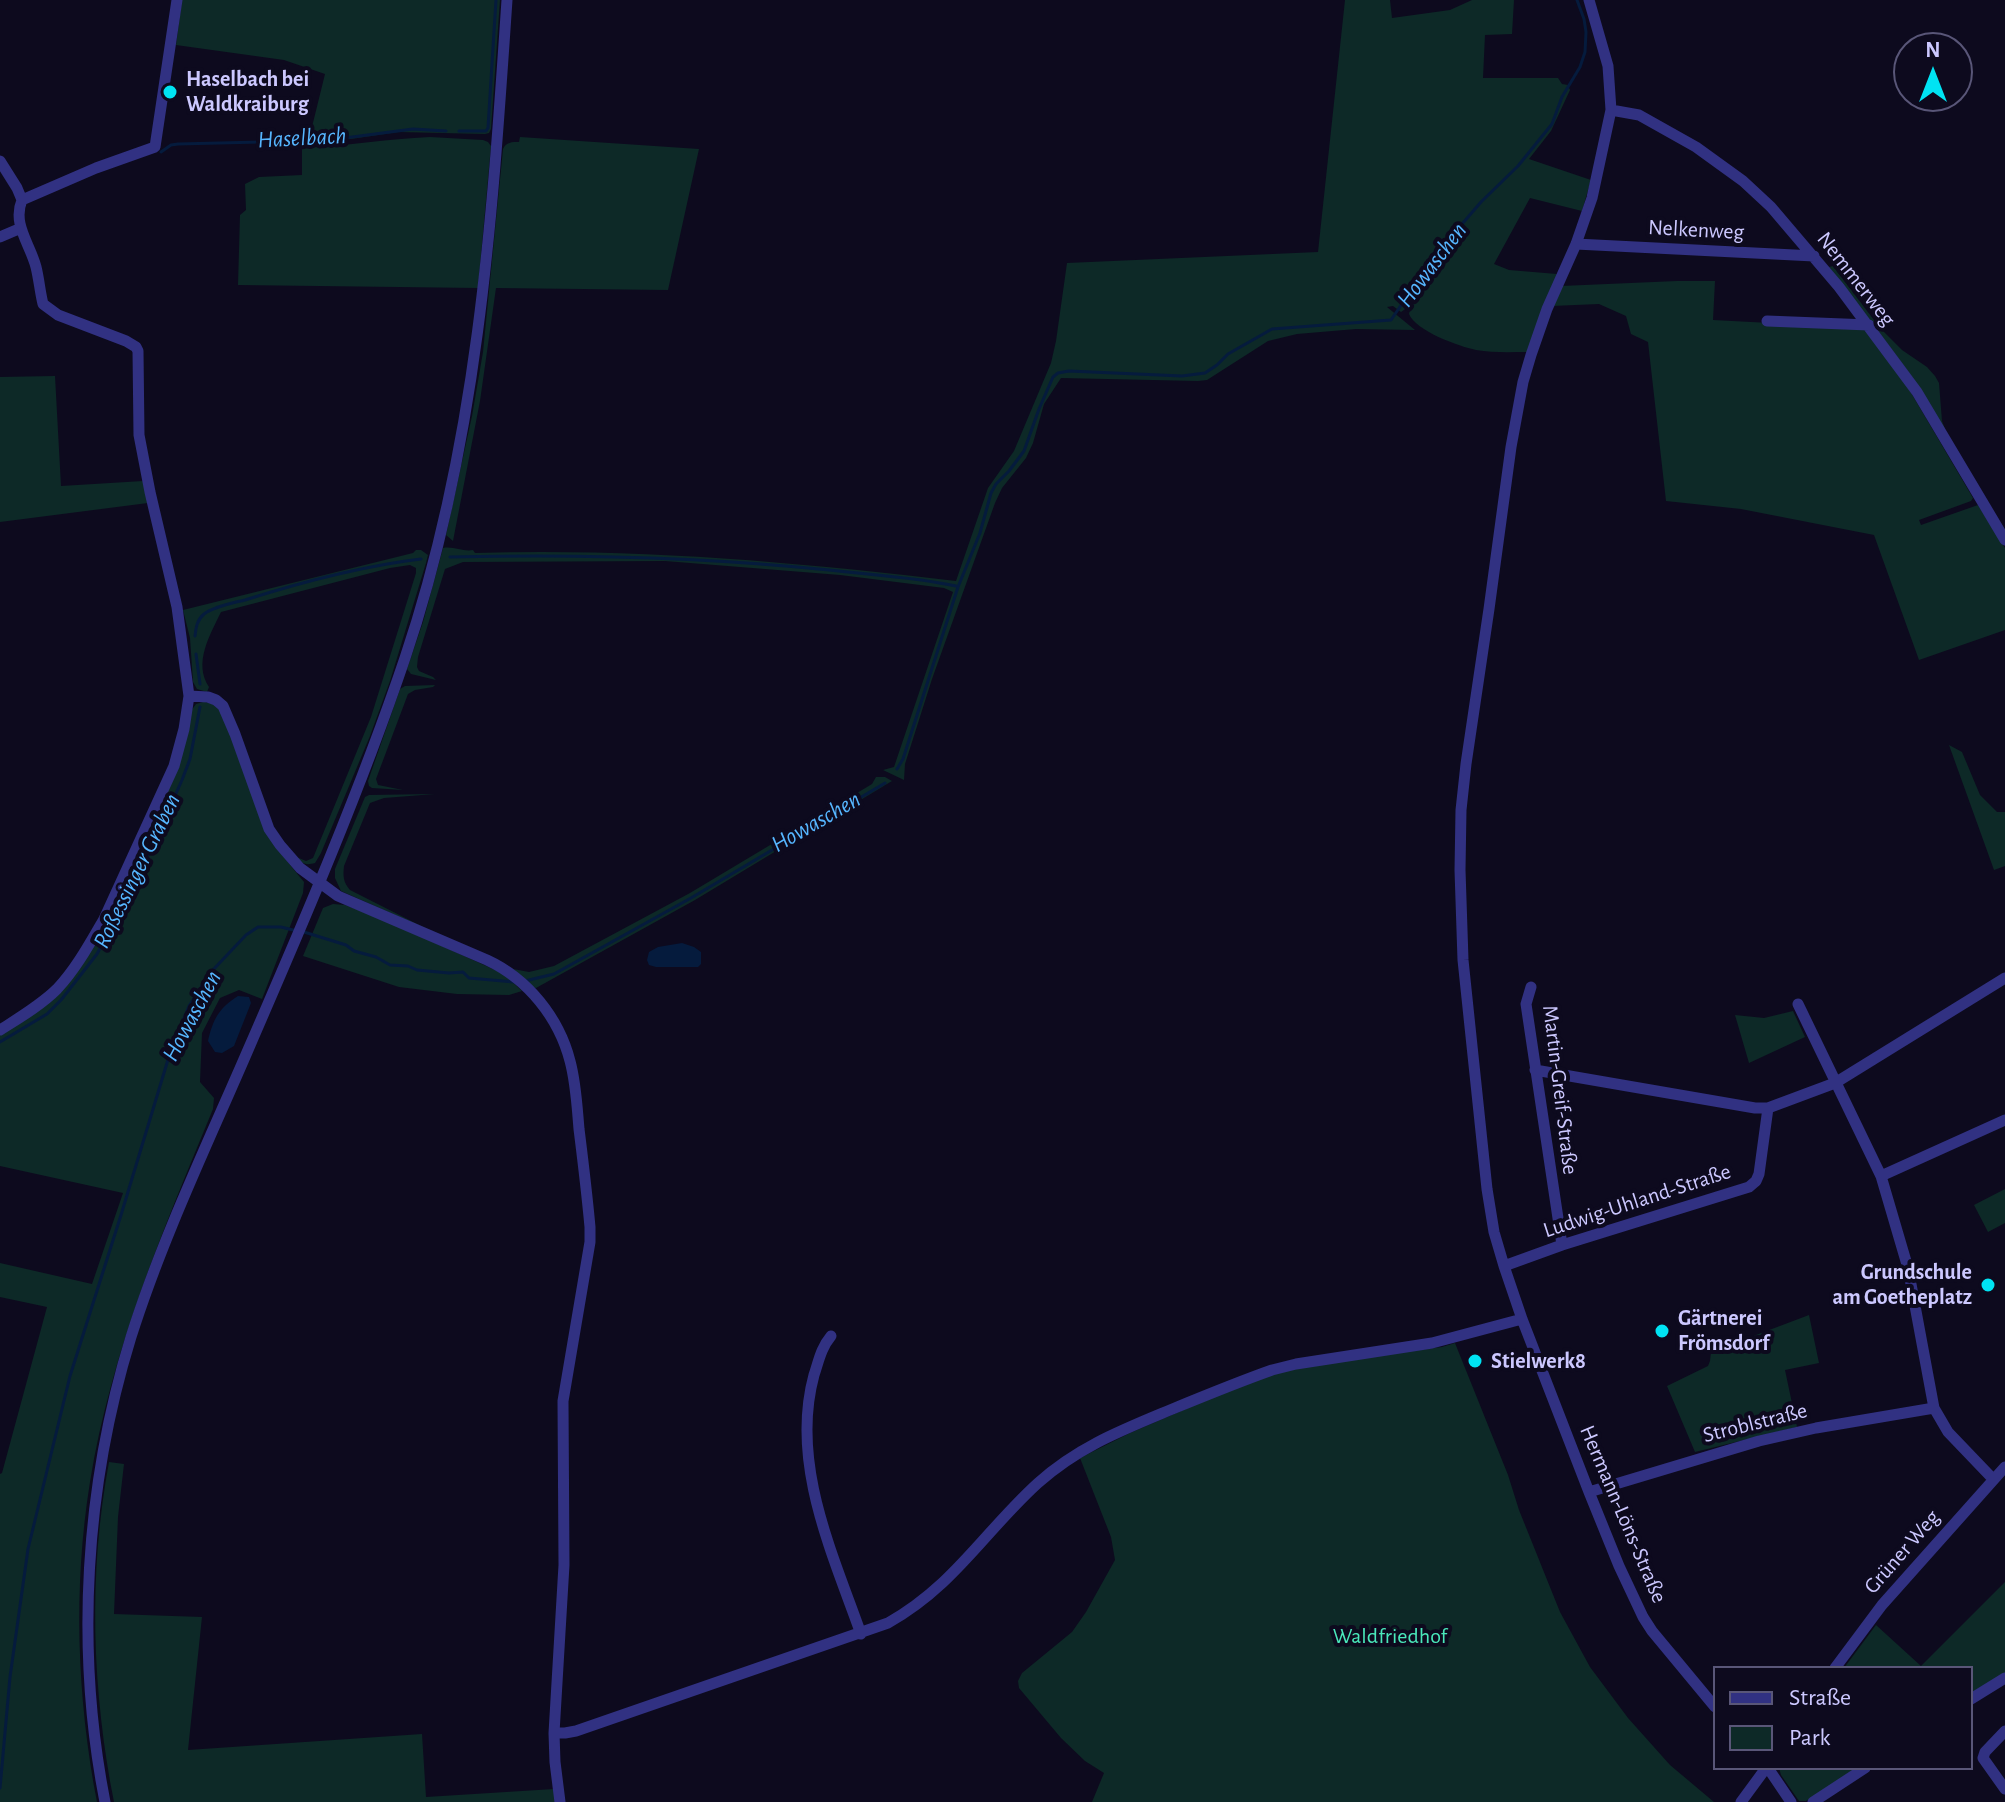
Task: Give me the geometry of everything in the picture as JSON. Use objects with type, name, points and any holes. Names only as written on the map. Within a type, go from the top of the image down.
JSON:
[{"type":"street","points":[[22,200],[155,147],[177,0]]},
{"type":"street","points":[[105,1802],[94,1726],[88,1625],[96,1491],[113,1403],[131,1337],[163,1249],[358,790],[407,655],[439,539],[470,389],[485,279],[507,0]]},
{"type":"street","name":"Hermann-Löns-Straße","points":[[1589,0],[1608,66],[1611,110],[1592,198],[1576,244],[1547,309],[1523,382],[1508,463],[1461,810],[1462,945],[1490,1207],[1504,1266],[1589,1492],[1643,1617],[1713,1705]]},
{"type":"street","name":"Nemmerweg","points":[[1611,110],[1639,115],[1669,130],[1723,165],[1771,207],[1869,325],[1917,392],[2005,540]]},
{"type":"street","points":[[0,161],[22,200],[18,215],[35,264],[43,304],[58,315],[126,341],[138,351],[139,435],[177,607],[189,696],[174,766],[99,929],[58,988],[0,1030]]},
{"type":"street","points":[[0,237],[21,228]]},
{"type":"street","name":"Nelkenweg","points":[[1576,244],[1814,256]]},
{"type":"street","points":[[1767,321],[1869,325]]},
{"type":"street","points":[[189,696],[208,697],[223,706],[269,829],[289,857],[338,896],[487,960],[514,975],[544,1008],[565,1044],[571,1064],[590,1242],[563,1401],[564,1565],[554,1733],[560,1802]]},
{"type":"street","points":[[1535,1070],[1768,1108],[1835,1083],[2005,978]]},
{"type":"street","name":"Martin-Greif-Straße","points":[[1531,987],[1526,1004],[1562,1245]]},
{"type":"street","points":[[1798,1004],[1881,1176],[1908,1268],[1934,1408],[1948,1432],[1993,1479]]},
{"type":"street","name":"Ludwig-Uhland-Straße","points":[[1504,1266],[1749,1187],[1759,1174],[1768,1108]]},
{"type":"street","points":[[1881,1176],[2005,1120]]},
{"type":"street","points":[[554,1733],[576,1731],[888,1623],[910,1611],[961,1566],[1038,1483],[1102,1439],[1272,1370],[1432,1343],[1522,1319]]},
{"type":"street","points":[[831,1336],[822,1347],[810,1394],[809,1463],[819,1512],[861,1634]]},
{"type":"street","name":"Stroblstraße","points":[[1589,1492],[1759,1441],[1934,1408]]},
{"type":"street","name":"Grüner Weg","points":[[1836,1666],[1882,1605],[2005,1467]]},
{"type":"street","points":[[1973,1698],[2005,1678]]},
{"type":"street","points":[[2005,1731],[1983,1758],[2005,1789]]},
{"type":"street","points":[[1741,1802],[1765,1770]]},
{"type":"street","points":[[1768,1770],[1791,1802]]},
{"type":"street","points":[[1813,1802],[1862,1770]]},
{"type":"green space","points":[[182,0],[500,0],[491,129],[485,134],[399,132],[303,143],[310,135],[325,74],[284,60],[176,45]]},
{"type":"green space","points":[[1345,0],[1390,0],[1392,18],[1450,10],[1472,0],[1514,0],[1512,34],[1485,35],[1483,78],[1558,78],[1562,84],[1568,85],[1570,90],[1551,131],[1529,159],[1591,180],[1582,211],[1530,198],[1494,264],[1509,270],[1557,274],[1528,352],[1482,351],[1459,345],[1420,326],[1409,314],[1411,305],[1401,312],[1393,306],[1387,307],[1415,330],[1356,329],[1297,334],[1268,341],[1207,380],[1061,378],[1044,404],[1026,458],[1002,488],[995,503],[932,679],[905,764],[904,780],[883,770],[894,767],[953,592],[944,588],[840,575],[665,561],[463,562],[445,569],[418,657],[419,671],[436,680],[411,674],[407,669],[443,548],[473,550],[475,553],[596,553],[716,558],[956,581],[988,488],[1014,451],[1051,363],[1067,263],[1318,252]]},
{"type":"green space","points":[[430,137],[483,140],[491,146],[478,288],[238,285],[240,215],[246,210],[245,184],[259,177],[302,175],[302,148]]},
{"type":"green space","points":[[520,137],[699,149],[668,290],[496,288],[480,401],[453,541],[446,535],[483,352],[503,149],[512,142],[519,142]]},
{"type":"green space","points":[[1833,266],[1880,328],[1935,376],[1939,383],[1942,421],[1949,440],[1912,377],[1829,267]]},
{"type":"green space","points":[[1715,281],[1713,320],[1866,328],[1900,374],[1973,498],[1919,520],[1921,525],[1978,505],[2005,548],[2005,630],[1919,660],[1874,535],[1741,509],[1666,501],[1648,342],[1631,334],[1626,316],[1599,304],[1552,306],[1561,286]]},
{"type":"green space","points":[[55,376],[61,486],[143,481],[148,503],[0,522],[0,377]]},
{"type":"green space","points":[[416,550],[428,555],[390,681],[321,853],[315,863],[303,863],[294,856],[306,861],[313,858],[371,717],[416,568],[410,565],[390,568],[221,612],[203,659],[204,678],[209,687],[207,692],[197,689],[193,682],[190,638],[183,610]]},
{"type":"green space","points":[[435,685],[408,694],[376,779],[378,785],[403,790],[372,788],[368,781],[400,689],[405,686]]},
{"type":"green space","points":[[196,704],[215,705],[230,727],[265,824],[278,849],[304,882],[303,893],[262,999],[239,990],[220,998],[202,1033],[200,1082],[214,1098],[213,1109],[141,1292],[99,1434],[85,1522],[79,1602],[85,1723],[97,1802],[0,1802],[0,1474],[47,1307],[0,1297],[0,1263],[92,1284],[123,1193],[0,1166],[0,1035],[40,1008],[101,934],[191,711]]},
{"type":"green space","points":[[1949,745],[1962,752],[1980,795],[1997,812],[2005,812],[2005,866],[1994,870]]},
{"type":"green space","points":[[876,777],[892,781],[695,900],[536,988],[531,987],[513,969],[529,972],[554,966],[690,893],[872,784]]},
{"type":"green space","points":[[435,794],[384,798],[370,803],[344,866],[345,882],[350,890],[427,929],[341,891],[335,869],[365,797]]},
{"type":"green space","points":[[333,904],[345,905],[380,918],[504,974],[522,991],[509,995],[457,994],[399,987],[303,956],[323,908]]},
{"type":"green space","points":[[1793,1011],[1805,1037],[1749,1063],[1735,1015],[1764,1018]]},
{"type":"green space","points":[[2005,1189],[2005,1223],[1988,1232],[1974,1205]]},
{"type":"green space","points":[[1809,1315],[1819,1363],[1785,1370],[1797,1427],[1695,1452],[1667,1386],[1708,1366],[1711,1352]]},
{"type":"green space","name":"Waldfriedhof","points":[[1455,1343],[1560,1612],[1590,1667],[1628,1718],[1670,1765],[1714,1802],[1092,1802],[1104,1773],[1085,1761],[1061,1738],[1019,1688],[1018,1681],[1022,1673],[1072,1632],[1115,1560],[1111,1537],[1080,1458],[1260,1377],[1325,1362]]},
{"type":"green space","points":[[109,1462],[124,1464],[118,1517],[114,1614],[202,1617],[188,1750],[422,1734],[426,1797],[554,1789],[556,1802],[114,1802],[101,1718],[95,1632],[98,1547]]},
{"type":"green space","points":[[2005,1582],[2005,1673],[1973,1692],[1973,1666],[1921,1666]]},
{"type":"green space","points":[[1876,1625],[1921,1666],[1845,1666]]},
{"type":"green space","points":[[1780,1770],[1854,1770],[1806,1801],[1799,1801]]},
{"type":"water","points":[[682,943],[701,952],[698,967],[649,965],[649,952],[658,947]]},
{"type":"water","points":[[238,996],[249,997],[251,1003],[234,1046],[222,1053],[215,1052],[208,1041],[212,1026],[221,1010]]},
{"type":"waterway","name":"Haselbach","points":[[459,131],[486,131],[488,128],[496,0]]},
{"type":"waterway","name":"Howaschen","points":[[897,769],[903,759],[958,587],[980,533],[991,493],[1024,451],[1053,377],[1069,371],[1182,376],[1205,373],[1228,354],[1272,329],[1391,320],[1456,231],[1518,166],[1552,124],[1585,52],[1586,32],[1577,0]]},
{"type":"waterway","name":"Haselbach","points":[[161,152],[178,144],[337,139],[413,129],[446,131]]},
{"type":"waterway","points":[[450,557],[687,559],[892,576],[956,586]]},
{"type":"waterway","points":[[195,636],[202,616],[219,607],[332,575],[421,559]]},
{"type":"waterway","points":[[196,654],[200,684]]},
{"type":"waterway","name":"Roßessinger Graben","points":[[0,1042],[47,1014],[97,954],[142,869],[182,780],[190,759],[200,707]]},
{"type":"waterway","name":"Howaschen","points":[[525,981],[554,974],[691,898],[885,783]]},
{"type":"waterway","name":"Howaschen","points":[[0,1788],[10,1677],[28,1549],[70,1376],[170,1053],[189,1006],[211,972],[246,935],[258,927],[297,931]]},
{"type":"waterway","name":"Howaschen","points":[[304,932],[346,945],[390,965],[463,972],[469,978],[514,982]]},
{"type":"place","name":"Haselbach bei Waldkraiburg","points":[[170,92]]},
{"type":"place","name":"Grundschule am Goetheplatz","points":[[1988,1285]]},
{"type":"place","name":"Gärtnerei Frömsdorf","points":[[1662,1331]]},
{"type":"place","name":"Stielwerk8","points":[[1475,1361]]}]
